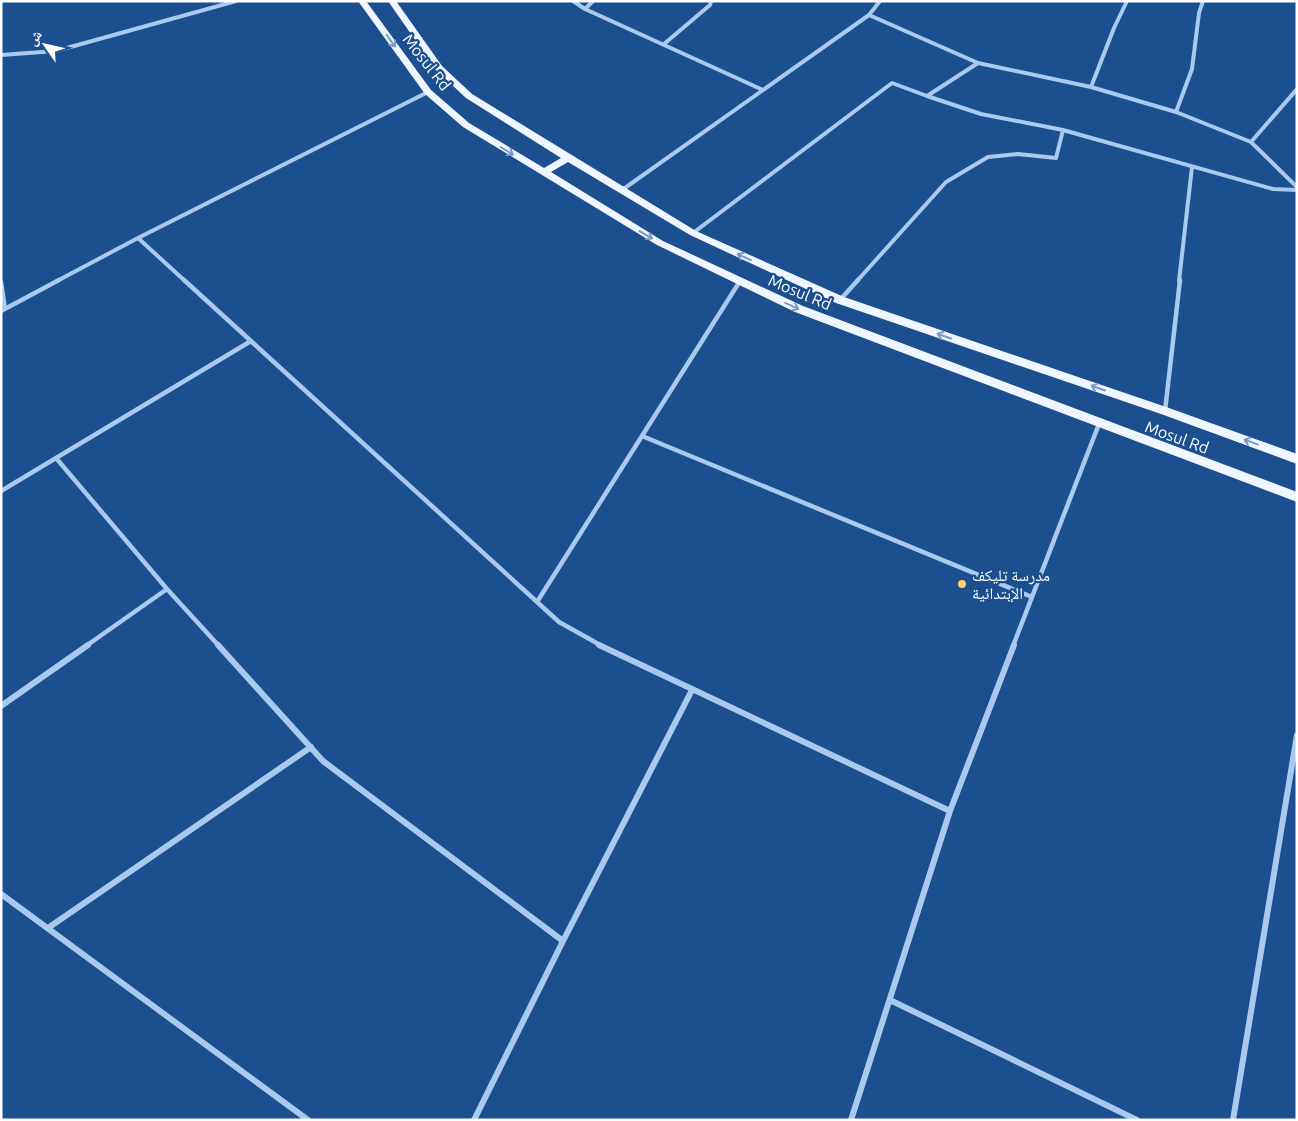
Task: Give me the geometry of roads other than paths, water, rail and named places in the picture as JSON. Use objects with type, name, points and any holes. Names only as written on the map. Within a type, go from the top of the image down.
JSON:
[{"type":"main road","name":"Mosul Rd","points":[[362,1],[428,92],[466,125],[543,174],[660,244],[799,309],[1099,424],[1297,497]]},
{"type":"main road","points":[[392,1],[439,68],[469,96],[693,233],[840,300],[1297,459]]},
{"type":"main road","points":[[543,174],[568,158]]},
{"type":"street","points":[[1,56],[56,51],[236,1]]},
{"type":"street","points":[[574,1],[584,9],[763,90]]},
{"type":"street","points":[[584,9],[593,1]]},
{"type":"street","points":[[664,44],[710,5],[710,1]]},
{"type":"street","points":[[622,190],[869,15],[880,1]]},
{"type":"street","points":[[1091,87],[1114,28],[1127,1]]},
{"type":"street","points":[[1176,112],[1192,70],[1199,13],[1203,1]]},
{"type":"street","points":[[869,15],[978,63],[1091,87],[1176,112],[1250,142],[1297,188]]},
{"type":"street","points":[[927,96],[978,63]]},
{"type":"street","points":[[693,233],[892,83],[981,114],[1063,130],[1273,189],[1297,188]]},
{"type":"street","points":[[1250,142],[1297,89]]},
{"type":"street","points":[[1,282],[3,310],[138,238],[428,92]]},
{"type":"street","points":[[840,300],[946,182],[988,157],[1018,154],[1056,158],[1063,130]]},
{"type":"street","points":[[1165,412],[1192,167]]},
{"type":"street","points":[[138,238],[559,622],[590,640],[692,690],[950,811]]},
{"type":"street","points":[[537,602],[740,281]]},
{"type":"street","points":[[1,491],[251,340]]},
{"type":"street","points":[[851,1120],[950,811],[1099,424]]},
{"type":"street","points":[[642,436],[1032,597]]},
{"type":"street","points":[[56,458],[167,589],[323,761],[563,941]]},
{"type":"street","points":[[1,706],[167,589]]},
{"type":"street","points":[[474,1120],[563,941],[692,690]]},
{"type":"street","points":[[1233,1120],[1297,734]]},
{"type":"street","points":[[48,928],[311,747]]},
{"type":"street","points":[[1,894],[308,1120]]},
{"type":"street","points":[[890,1000],[1137,1120]]},
{"type":"place","name":"مدرسة تليكف الإبتدائية","points":[[962,584]]}]
